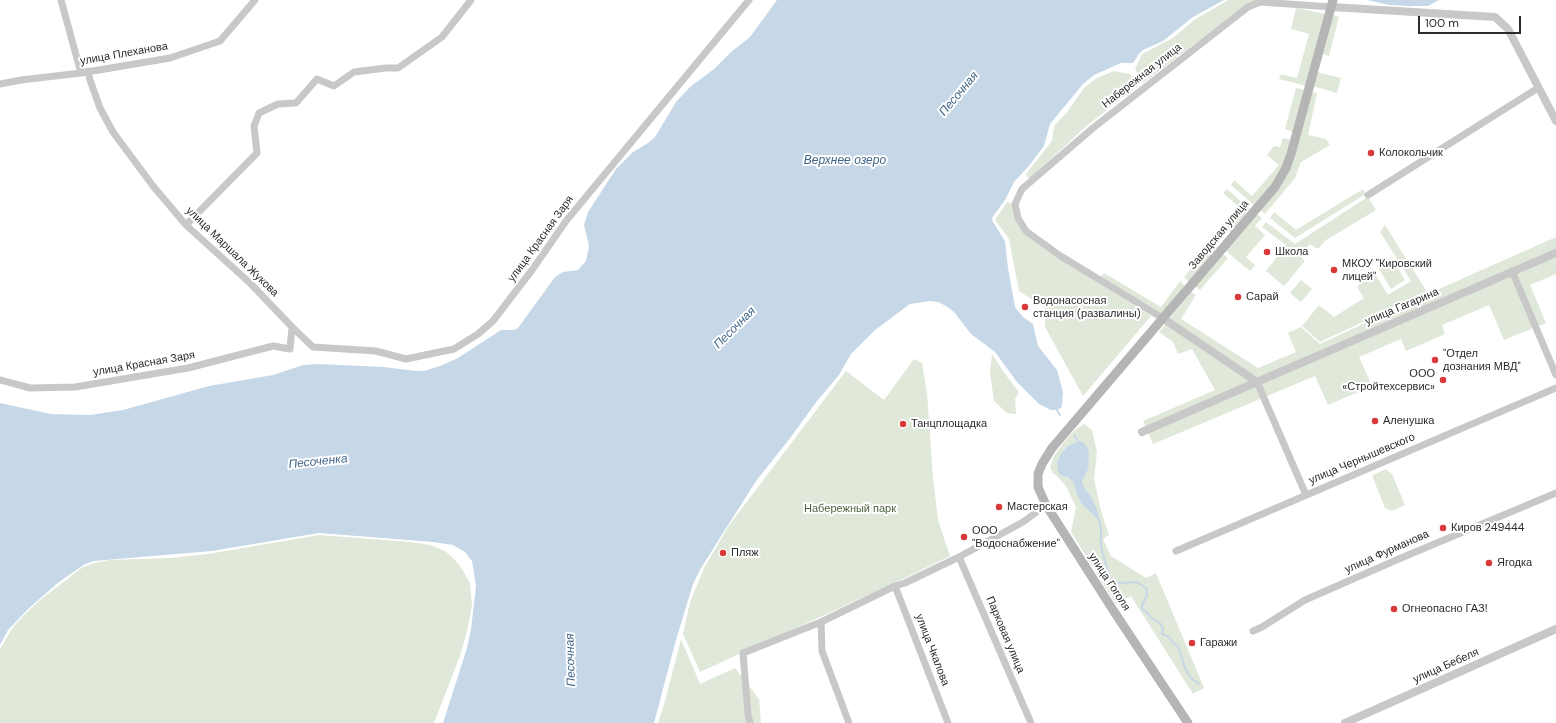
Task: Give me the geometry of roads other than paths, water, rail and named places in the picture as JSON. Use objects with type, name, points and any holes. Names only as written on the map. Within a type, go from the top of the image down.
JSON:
[{"type":"main road","name":"Заводская улица","points":[[1052,448],[1164,319],[1275,187],[1286,168],[1333,4]]},
{"type":"main road","name":"улица Гоголя","points":[[1052,448],[1038,474],[1038,487],[1046,505],[1188,723]]},
{"type":"street","name":"улица Маршала Жукова","points":[[61,0],[85,72],[90,80],[100,108],[113,132],[153,186],[186,225],[250,283],[292,326]]},
{"type":"street","name":"улица Плеханова","points":[[0,84],[170,58],[220,41],[255,0]]},
{"type":"street","points":[[186,225],[257,153],[254,126],[259,113],[278,104],[296,103],[317,79],[334,86],[354,72],[398,68],[442,37],[471,0]]},
{"type":"street","name":"улица Красная Заря","points":[[292,326],[313,347],[376,351],[406,360],[454,349],[478,334],[493,321],[532,270],[566,221],[745,1]]},
{"type":"street","name":"Набережная улица","points":[[1164,319],[1059,255],[1026,231],[1018,218],[1015,204],[1022,189],[1093,128],[1248,7],[1260,2],[1333,4],[1495,16],[1508,29],[1538,88]]},
{"type":"street","points":[[1368,195],[1538,88],[1556,121]]},
{"type":"street","name":"улица Гагарина","points":[[1142,432],[1556,253]]},
{"type":"street","points":[[1512,271],[1556,374]]},
{"type":"street","points":[[1164,319],[1257,382],[1306,495]]},
{"type":"street","name":"улица Красная Заря","points":[[0,380],[30,388],[75,387],[188,368],[273,346],[290,348],[292,326]]},
{"type":"street","name":"улица Чернышевского","points":[[1176,551],[1556,388]]},
{"type":"street","name":"улица Фурманова","points":[[1253,631],[1305,600],[1556,493]]},
{"type":"street","points":[[750,723],[743,652],[821,622],[959,557],[1023,522],[1046,505]]},
{"type":"street","name":"Парковая улица","points":[[959,557],[1031,723]]},
{"type":"street","name":"улица Чкалова","points":[[895,586],[948,723]]},
{"type":"street","points":[[821,622],[822,652],[849,723]]},
{"type":"street","name":"улица Бебеля","points":[[1345,723],[1361,720],[1556,629]]},
{"type":"water","name":"Верхнее озеро","points":[[777,0],[1224,0],[1193,17],[1163,41],[1143,50],[1133,63],[1121,63],[1094,75],[1083,84],[1050,124],[1044,146],[1014,182],[1005,200],[992,218],[1005,241],[1015,307],[1023,317],[1033,324],[1038,346],[1057,370],[1063,392],[1061,408],[1051,410],[1039,404],[1017,382],[995,352],[971,334],[954,312],[938,302],[930,301],[910,304],[875,330],[851,354],[839,375],[817,401],[756,481],[701,568],[693,584],[676,640],[654,723],[443,723],[467,648],[471,629],[476,586],[472,561],[465,552],[453,545],[433,542],[319,533],[212,551],[94,561],[85,564],[59,582],[28,609],[8,630],[0,645],[0,403],[51,414],[90,415],[123,410],[209,386],[273,375],[303,365],[318,364],[384,367],[424,371],[458,358],[501,330],[514,330],[518,328],[555,277],[563,272],[578,270],[586,261],[589,246],[584,225],[588,212],[616,169],[633,152],[655,137],[676,102],[690,87],[714,69],[731,52],[750,37]]},
{"type":"water","points":[[1367,0],[1439,0],[1428,6],[1409,6],[1389,5]]},
{"type":"water","points":[[1083,442],[1088,448],[1088,469],[1082,481],[1084,488],[1090,495],[1096,507],[1100,521],[1081,503],[1074,483],[1068,477],[1060,475],[1058,471],[1057,462],[1061,454],[1069,445]]},
{"type":"waterway","points":[[1057,410],[1060,415]]},
{"type":"waterway","points":[[1074,435],[1079,443]]},
{"type":"waterway","points":[[1099,519],[1101,527],[1101,546],[1109,576],[1115,582],[1137,582],[1146,588],[1147,596],[1142,605],[1142,609],[1147,612],[1150,617],[1160,623],[1163,628],[1162,634],[1169,637],[1173,643],[1178,646],[1185,668],[1191,678],[1199,684]]},
{"type":"place","name":"Колокольчик","points":[[1371,153]]},
{"type":"place","name":"Школа","points":[[1267,252]]},
{"type":"place","name":"МКОУ \"Кировский лицей\"","points":[[1334,270]]},
{"type":"place","name":"Сарай","points":[[1238,297]]},
{"type":"place","name":"Водонасосная станция (развалины)","points":[[1025,307]]},
{"type":"place","name":"\"Отдел дознания МВД\"","points":[[1435,360]]},
{"type":"place","name":"ООО «Стройтехсервис»","points":[[1443,380]]},
{"type":"place","name":"Аленушка","points":[[1375,421]]},
{"type":"place","name":"Танцплощадка","points":[[903,424]]},
{"type":"place","name":"Мастерская","points":[[999,507]]},
{"type":"place","name":"Киров 249444","points":[[1443,528]]},
{"type":"place","name":"ООО \"Водоснабжение\"","points":[[964,537]]},
{"type":"place","name":"Пляж","points":[[723,553]]},
{"type":"place","name":"Ягодка","points":[[1489,563]]},
{"type":"place","name":"Огнеопасно ГАЗ!","points":[[1394,609]]},
{"type":"place","name":"Гаражи","points":[[1192,643]]},
{"type":"water label","name":"Песочная","points":[[959,94]]},
{"type":"water label","name":"Песочная","points":[[735,328]]},
{"type":"water label","name":"Песоченка","points":[[318,462]]},
{"type":"water label","name":"Песочная","points":[[571,660]]},
{"type":"park label","name":"Набережный парк","points":[[850,509]]}]
